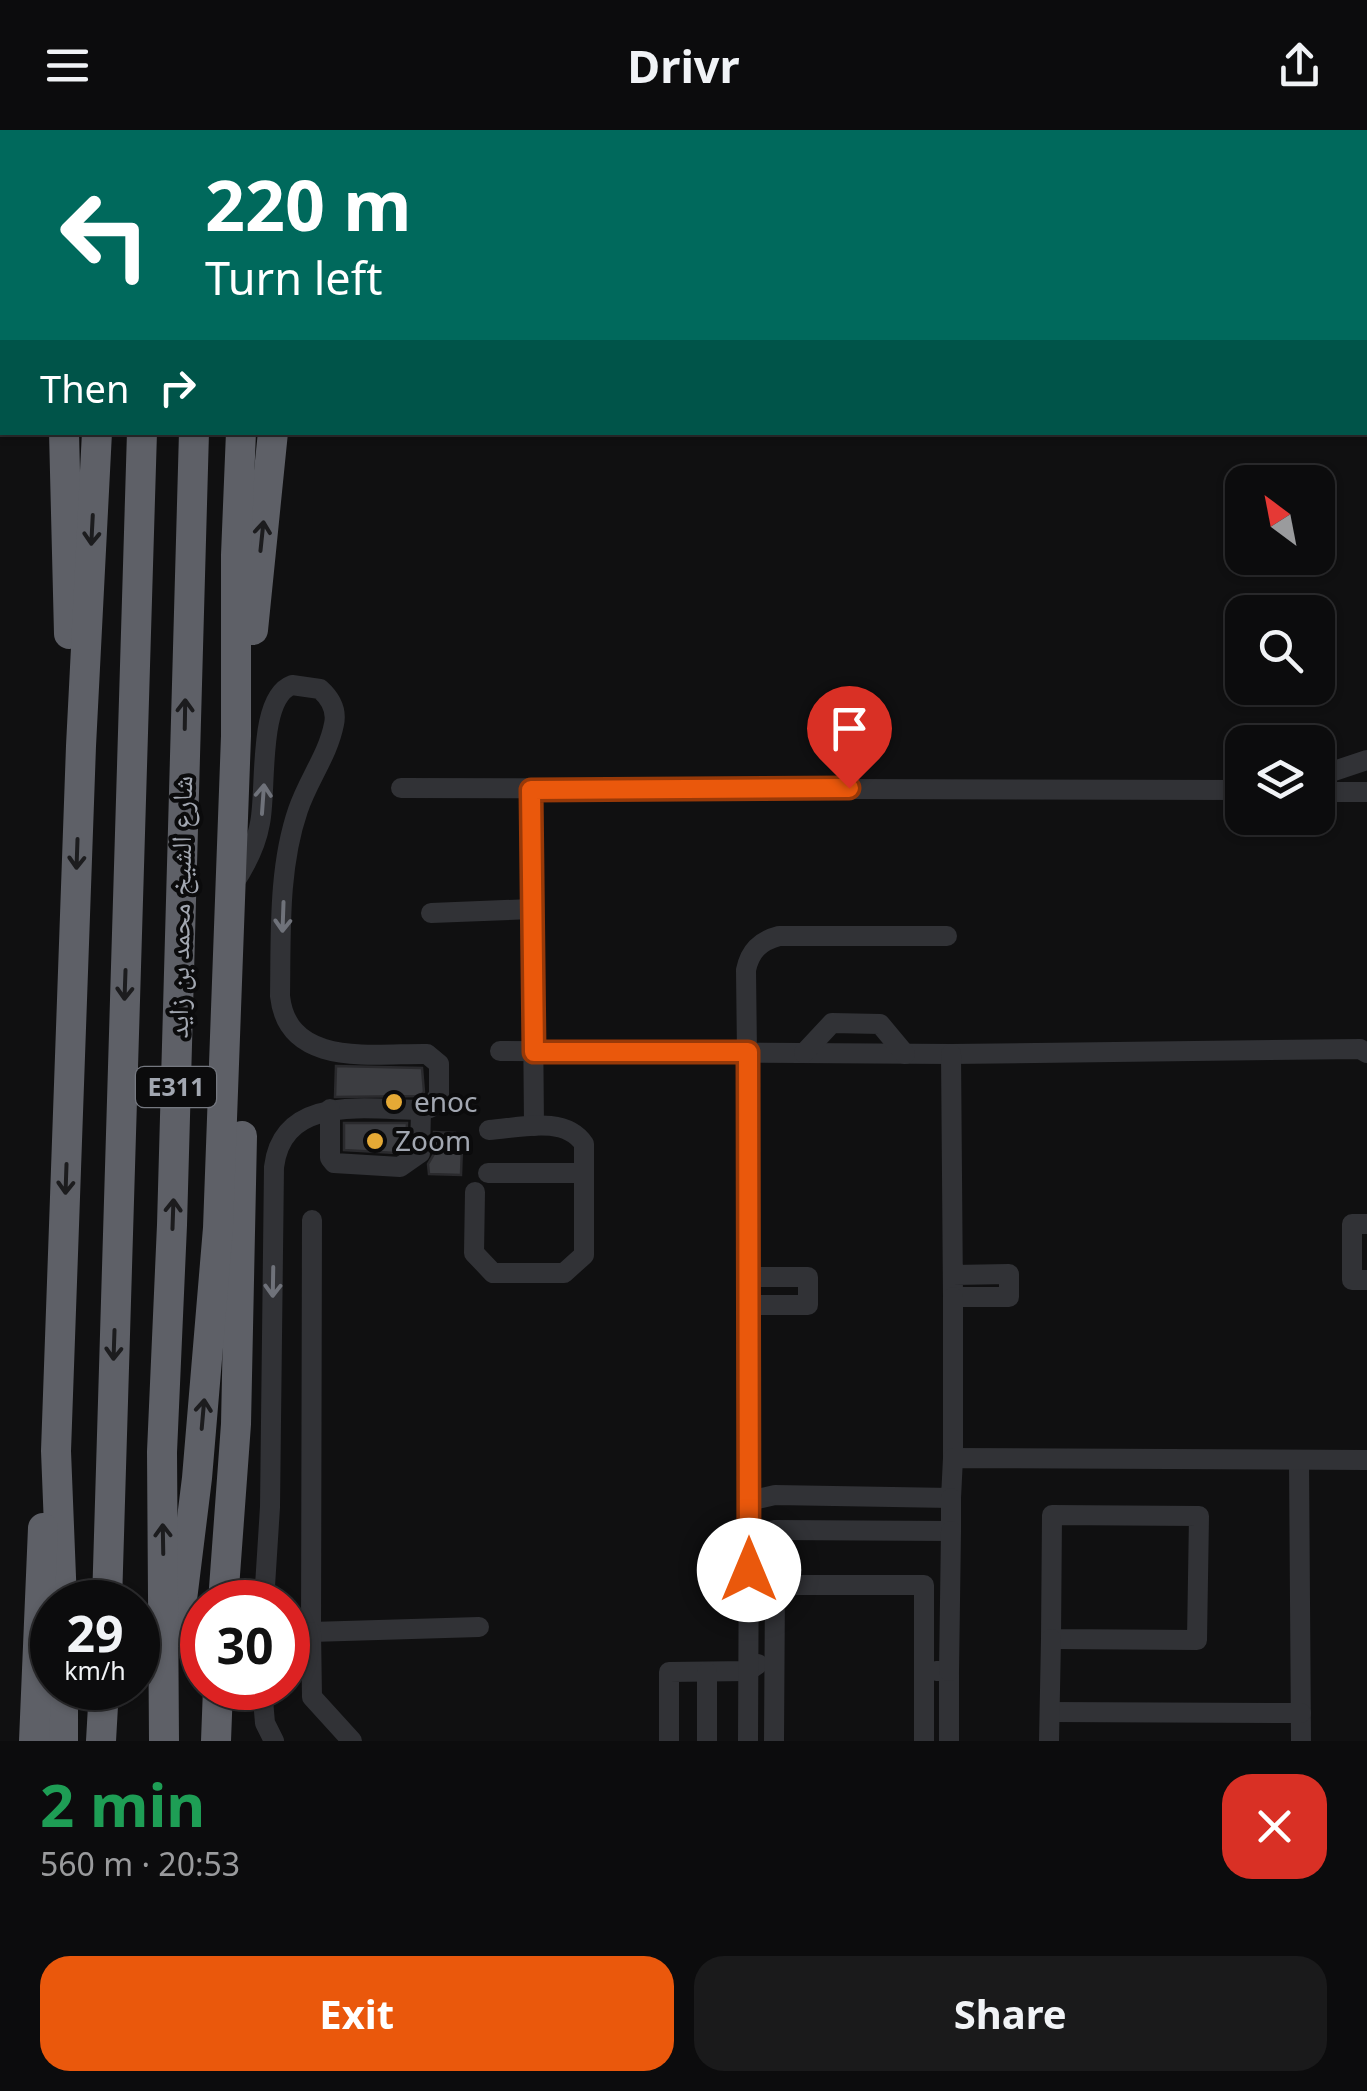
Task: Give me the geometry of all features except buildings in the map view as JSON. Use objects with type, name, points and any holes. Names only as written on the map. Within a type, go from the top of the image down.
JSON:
[{"type":"highway","points":[[64,435],[69,652],[81,746]]},
{"type":"highway","points":[[61,1580],[56,1452],[81,746],[97,435]]},
{"type":"highway","name":"شارع الشيخ محمد بن زايد","points":[[108,1580],[142,435]]},
{"type":"highway","name":"شارع الشيخ محمد بن زايد","points":[[164,1730],[162,1452],[194,435]]},
{"type":"highway","points":[[164,1730],[202,1430],[218,1228],[236,736],[241,435]]},
{"type":"highway","points":[[236,736],[254,615],[273,435]]},
{"type":"highway","points":[[225,1580],[236,1424],[243,1089],[238,1038],[227,988]]},
{"type":"highway","points":[[34,1741],[41,1552],[56,1452]]},
{"type":"highway","points":[[62,1710],[63,1741]]},
{"type":"highway","points":[[100,1741],[102,1710]]},
{"type":"highway","points":[[217,1713],[224,1741]]},
{"type":"street","points":[[230,889],[249,858],[260,824],[276,696],[292,684],[320,690],[334,709],[334,724],[322,760],[298,808],[284,864],[281,1005],[292,1030],[322,1050],[427,1054],[439,1064],[439,1095],[430,1108],[421,1110],[330,1109],[294,1125],[275,1158],[265,1580]]},
{"type":"street","points":[[1335,771],[1367,760]]},
{"type":"street","points":[[400,788],[1225,790]]},
{"type":"street","points":[[531,790],[534,1126]]},
{"type":"street","points":[[1335,792],[1367,792]]},
{"type":"street","points":[[431,913],[532,910]]},
{"type":"street","points":[[748,1741],[750,1277],[746,970],[751,954],[763,942],[779,936],[947,936]]},
{"type":"street","points":[[804,1053],[832,1023],[880,1024],[906,1054]]},
{"type":"street","points":[[500,1051],[1367,1053]]},
{"type":"street","points":[[948,1741],[952,1054]]},
{"type":"street","points":[[330,1109],[330,1158],[334,1163],[400,1166],[420,1153],[421,1110]]},
{"type":"street","points":[[474,1192],[474,1253],[493,1273],[564,1273],[584,1255],[584,1144],[577,1134],[555,1125],[488,1130]]},
{"type":"street","points":[[488,1173],[584,1173]]},
{"type":"street","points":[[312,1220],[312,1697],[352,1741]]},
{"type":"street","points":[[1367,1224],[1352,1224],[1352,1280],[1367,1280]]},
{"type":"street","points":[[953,1275],[1008,1274],[1008,1296],[953,1297]]},
{"type":"street","points":[[750,1277],[808,1277],[808,1291],[808,1305],[750,1305]]},
{"type":"street","points":[[952,1458],[1367,1460]]},
{"type":"street","points":[[1299,1461],[1301,1741]]},
{"type":"street","points":[[749,1501],[775,1495],[950,1498]]},
{"type":"street","points":[[774,1530],[775,1495]]},
{"type":"street","points":[[922,1531],[924,1498]]},
{"type":"street","points":[[1049,1741],[1052,1516],[1199,1516],[1197,1640],[1051,1639]]},
{"type":"street","points":[[749,1536],[774,1530],[950,1531]]},
{"type":"street","points":[[774,1741],[775,1585],[924,1585],[924,1741]]},
{"type":"street","points":[[310,1632],[479,1627]]},
{"type":"street","points":[[669,1741],[669,1672],[748,1671],[757,1664],[774,1663]]},
{"type":"street","points":[[924,1671],[949,1671]]},
{"type":"street","points":[[707,1672],[707,1741]]},
{"type":"street","points":[[264,1710],[274,1741]]},
{"type":"street","points":[[1050,1712],[1301,1713]]},
{"type":"place","name":"enoc","points":[[394,1102]]},
{"type":"place","name":"Zoom","points":[[375,1141]]},
{"type":"route","points":[[749,1570],[748,1052],[534,1052],[531,790],[849,788]]}]
